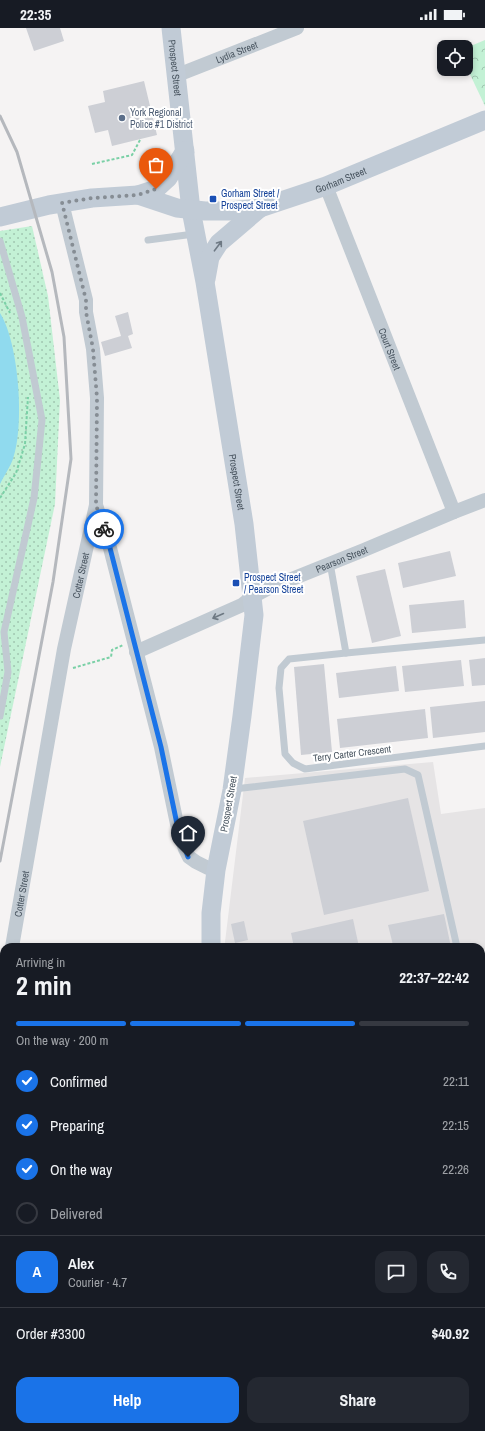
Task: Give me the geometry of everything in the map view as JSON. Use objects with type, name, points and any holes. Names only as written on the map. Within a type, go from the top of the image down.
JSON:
[{"type":"main road","name":"Prospect Street","points":[[171,28],[190,210],[205,282],[244,524],[254,615],[232,790],[216,870],[211,912],[210,942]]},
{"type":"main road","name":"Gorham Street","points":[[138,195],[177,208],[190,210],[230,211],[260,208],[326,186],[485,120]]},
{"type":"main road","points":[[0,217],[33,208],[92,198],[138,195],[156,189],[168,178],[185,151]]},
{"type":"main road","points":[[205,282],[210,256],[219,244],[260,208]]},
{"type":"street","name":"Lydia Street","points":[[175,76],[297,28]]},
{"type":"street","name":"Court Street","points":[[326,186],[454,512]]},
{"type":"street","name":"Cotter Street","points":[[13,943],[60,671],[96,505],[97,398],[93,349],[86,312],[86,300],[62,203]]},
{"type":"street","name":"Pearson Street","points":[[134,646],[242,605],[252,597],[270,587],[485,500]]},
{"type":"street","points":[[96,505],[110,548],[161,747],[177,824],[185,849],[188,857],[192,860],[208,868],[216,870]]},
{"type":"lane","points":[[148,240],[195,234]]},
{"type":"lane","points":[[0,241],[22,317],[42,420],[34,498],[4,632],[8,672],[0,716]]},
{"type":"lane","points":[[330,563],[346,652]]},
{"type":"lane","name":"Terry Carter Crescent","points":[[485,640],[346,652],[289,659],[281,668],[280,688],[285,754],[293,763],[305,769],[485,746]]},
{"type":"lane","points":[[232,790],[405,769],[418,775],[456,943]]},
{"type":"path","points":[[92,164],[132,155],[140,140]]},
{"type":"path","points":[[0,293],[12,318]]},
{"type":"path","points":[[0,498],[16,473],[25,444],[28,392]]},
{"type":"path","points":[[60,671],[111,657],[112,650],[134,646]]},
{"type":"shaded area","points":[[433,762],[441,814],[485,808],[485,943],[225,943],[245,778]]},
{"type":"green space","points":[[485,40],[485,106],[471,76],[473,76],[473,45]]},
{"type":"green space","points":[[32,226],[48,296],[60,400],[55,504],[0,767],[0,231]]},
{"type":"water","points":[[0,313],[7,327],[16,364],[19,426],[17,444],[13,459],[0,484]]},
{"type":"building","points":[[26,28],[60,28],[64,41],[34,51]]},
{"type":"building","name":"York Regional Police #1 District","points":[[144,81],[157,135],[112,146],[108,130],[95,133],[88,106],[105,102],[103,91]]},
{"type":"building","points":[[128,312],[133,334],[128,336],[132,348],[105,356],[101,342],[121,336],[115,316]]},
{"type":"building","points":[[450,551],[456,576],[403,588],[398,563]]},
{"type":"building","points":[[385,569],[401,636],[372,643],[356,576]]},
{"type":"building","points":[[464,600],[466,628],[412,633],[409,605]]},
{"type":"building","points":[[485,658],[485,685],[472,686],[469,660]]},
{"type":"building","points":[[461,660],[464,686],[405,692],[402,666]]},
{"type":"building","points":[[324,664],[332,752],[301,755],[294,667]]},
{"type":"building","points":[[396,666],[399,691],[339,698],[336,673]]},
{"type":"building","points":[[485,701],[485,732],[433,738],[430,707]]},
{"type":"building","points":[[425,709],[428,738],[340,748],[337,719]]},
{"type":"building","points":[[408,798],[429,891],[324,915],[303,821]]},
{"type":"building","points":[[444,914],[450,943],[392,943],[388,925]]},
{"type":"building","points":[[353,919],[358,943],[293,943],[291,933]]},
{"type":"building","points":[[244,921],[248,940],[235,943],[231,924]]},
{"type":"railway","points":[[0,116],[17,152],[52,272],[64,337],[71,459],[53,582],[0,861]]},
{"type":"way so far","points":[[104,529],[96,505],[97,398],[93,349],[86,312],[86,300],[62,203],[92,198],[138,195],[156,189]]},
{"type":"place","name":"York Regional Police #1 District","points":[[122,118]]},
{"type":"place","name":"Gorham Street / Prospect Street","points":[[213,199]]},
{"type":"place","name":"Prospect Street / Pearson Street","points":[[236,583]]},
{"type":"route","points":[[104,529],[161,747],[177,824],[188,857]]}]
